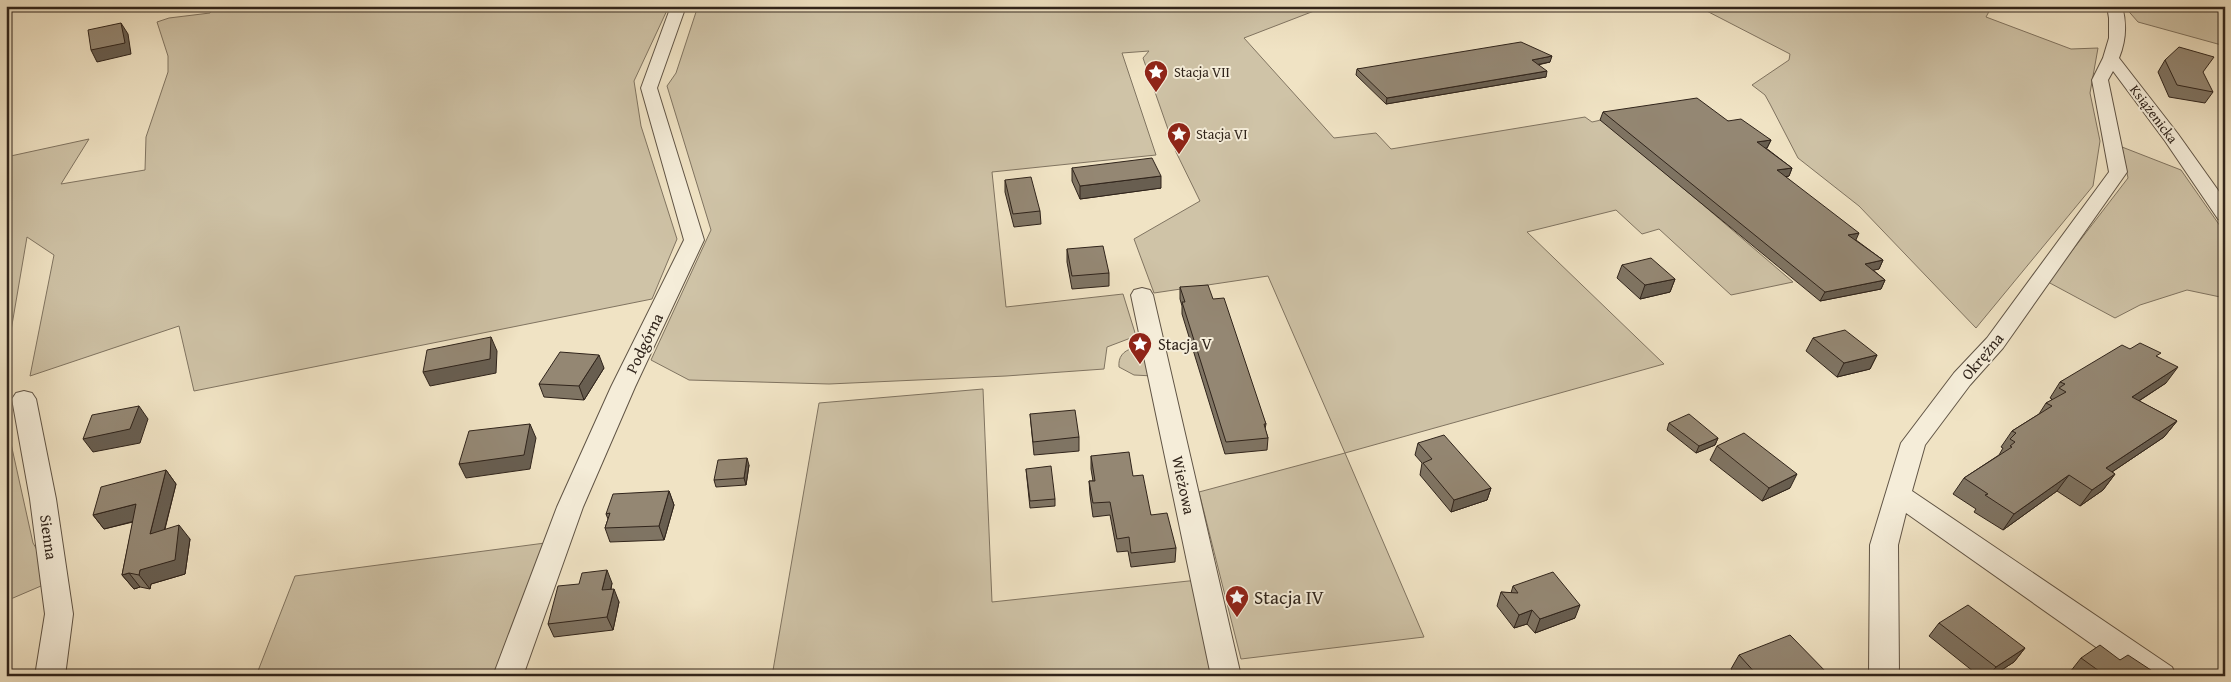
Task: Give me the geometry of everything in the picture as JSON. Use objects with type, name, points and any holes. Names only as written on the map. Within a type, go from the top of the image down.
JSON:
[{"type":"street","name":"Podgórna","points":[[508,676],[570,507],[623,386],[694,240],[649,88],[679,6]]},
{"type":"street","points":[[2106,66],[2118,25],[2118,16],[2114,6]]},
{"type":"street","name":"Książenicka","points":[[2106,66],[2130,83],[2172,138],[2225,215]]},
{"type":"street","name":"Okrężna","points":[[1884,676],[1884,545],[1913,443],[1962,380],[1996,343],[2118,172],[2100,80],[2106,66]]},
{"type":"street","name":"Wieżowa","points":[[1142,295],[1226,676]]},
{"type":"street","name":"Sienna","points":[[24,399],[43,499],[59,614],[50,676]]},
{"type":"street","points":[[1898,494],[2161,676]]},
{"type":"shaded area","points":[[213,6],[669,6],[634,81],[641,126],[677,239],[652,299],[194,391],[179,326],[30,376],[54,255],[27,237],[6,360],[6,157],[89,139],[61,184],[145,170],[146,137],[168,72],[168,56],[157,22],[169,18],[210,13]]},
{"type":"shaded area","points":[[690,6],[1327,6],[1244,38],[1334,138],[1376,133],[1391,149],[1585,117],[1592,122],[1601,120],[1793,282],[1731,295],[1659,229],[1642,234],[1616,210],[1527,232],[1664,364],[1345,453],[1268,276],[1154,293],[1134,239],[1200,201],[1176,152],[1143,58],[1149,51],[1122,53],[1156,155],[992,172],[1006,307],[1123,294],[1136,336],[1107,347],[1104,369],[1006,376],[829,384],[689,380],[651,360],[711,230],[667,86],[676,73],[697,9]]},
{"type":"shaded area","points":[[1697,6],[1992,6],[1986,17],[2071,49],[2098,48],[2090,93],[2100,141],[2093,186],[1976,328],[1859,206],[1798,158],[1765,95],[1752,85],[1789,60],[1790,54]]},
{"type":"shaded area","points":[[2124,6],[2225,6],[2225,46],[2138,22]]},
{"type":"shaded area","points":[[2122,147],[2181,170],[2225,233],[2225,298],[2187,290],[2140,305],[2115,318],[2048,282],[2128,178]]},
{"type":"shaded area","points":[[1133,348],[1148,351],[1153,376],[1134,375],[1119,367],[1119,360],[1122,355]]},
{"type":"shaded area","points":[[983,389],[992,602],[1198,580],[1219,676],[772,676],[819,403]]},
{"type":"shaded area","points":[[6,421],[33,543],[55,580],[6,601]]},
{"type":"shaded area","points":[[1345,453],[1424,637],[1241,659],[1199,492]]},
{"type":"shaded area","points":[[545,543],[499,676],[256,676],[295,576]]},
{"type":"building","points":[[121,23],[125,43],[91,50],[88,30]]},
{"type":"building","points":[[1521,42],[1552,56],[1532,60],[1547,71],[1387,98],[1357,69]]},
{"type":"building","points":[[2179,47],[2214,57],[2203,72],[2213,92],[2177,85],[2165,60]]},
{"type":"building","points":[[1697,98],[1728,121],[1741,119],[1771,140],[1757,142],[1792,168],[1777,170],[1859,233],[1848,235],[1883,260],[1865,264],[1885,280],[1825,292],[1603,112]]},
{"type":"building","points":[[1152,158],[1161,176],[1080,186],[1072,168]]},
{"type":"building","points":[[1031,177],[1040,211],[1013,214],[1005,180]]},
{"type":"building","points":[[1103,246],[1109,273],[1072,276],[1067,249]]},
{"type":"building","points":[[1651,258],[1675,279],[1645,285],[1622,265]]},
{"type":"building","points":[[1208,285],[1213,299],[1224,298],[1266,424],[1264,424],[1268,438],[1226,442],[1182,302],[1185,302],[1180,287]]},
{"type":"building","points":[[1845,330],[1877,355],[1844,363],[1813,338]]},
{"type":"building","points":[[491,337],[490,359],[423,372],[427,350]]},
{"type":"building","points":[[2140,343],[2161,353],[2156,356],[2178,367],[2132,397],[2177,421],[2106,468],[2115,474],[2092,490],[2069,475],[2014,514],[1985,495],[1988,494],[1964,478],[2012,447],[2010,446],[2015,442],[2010,439],[2016,433],[2012,431],[2052,406],[2046,403],[2066,392],[2059,388],[2065,384],[2060,382],[2122,345],[2130,349]]},
{"type":"building","points":[[560,352],[599,355],[579,386],[539,384]]},
{"type":"building","points":[[139,406],[130,429],[83,439],[92,415]]},
{"type":"building","points":[[1075,410],[1079,437],[1033,442],[1030,414]]},
{"type":"building","points":[[1689,414],[1718,438],[1699,446],[1669,423]]},
{"type":"building","points":[[530,424],[524,455],[459,464],[469,431]]},
{"type":"building","points":[[1744,433],[1797,474],[1769,488],[1717,446]]},
{"type":"building","points":[[1444,435],[1491,488],[1454,500],[1423,463],[1432,459],[1418,443]]},
{"type":"building","points":[[1129,452],[1133,476],[1143,475],[1151,515],[1167,513],[1176,548],[1131,553],[1129,537],[1117,539],[1110,502],[1093,503],[1089,481],[1095,481],[1091,456]]},
{"type":"building","points":[[747,458],[744,478],[714,480],[718,460]]},
{"type":"building","points":[[1051,466],[1055,499],[1030,501],[1026,469]]},
{"type":"building","points":[[166,470],[150,534],[179,525],[175,560],[140,570],[139,575],[129,573],[122,575],[136,504],[93,515],[101,487]]},
{"type":"building","points":[[669,491],[659,526],[605,528],[610,513],[606,514],[613,494]]},
{"type":"building","points":[[607,570],[602,590],[614,589],[607,617],[548,624],[558,586],[579,584],[582,573]]},
{"type":"building","points":[[1553,572],[1580,605],[1540,619],[1532,610],[1519,615],[1501,592],[1518,593],[1513,586]]},
{"type":"building","points":[[1968,605],[2025,648],[1996,667],[1939,623]]},
{"type":"building","points":[[1790,635],[1830,676],[1758,676],[1739,655]]},
{"type":"building","points":[[2100,645],[2120,660],[2128,655],[2160,676],[2106,676],[2081,658]]},
{"type":"place","name":"Stacja VII","points":[[1156,93]]},
{"type":"place","name":"Stacja VI","points":[[1179,155]]},
{"type":"place","name":"Stacja V","points":[[1140,365]]},
{"type":"place","name":"Stacja IV","points":[[1237,618]]}]
